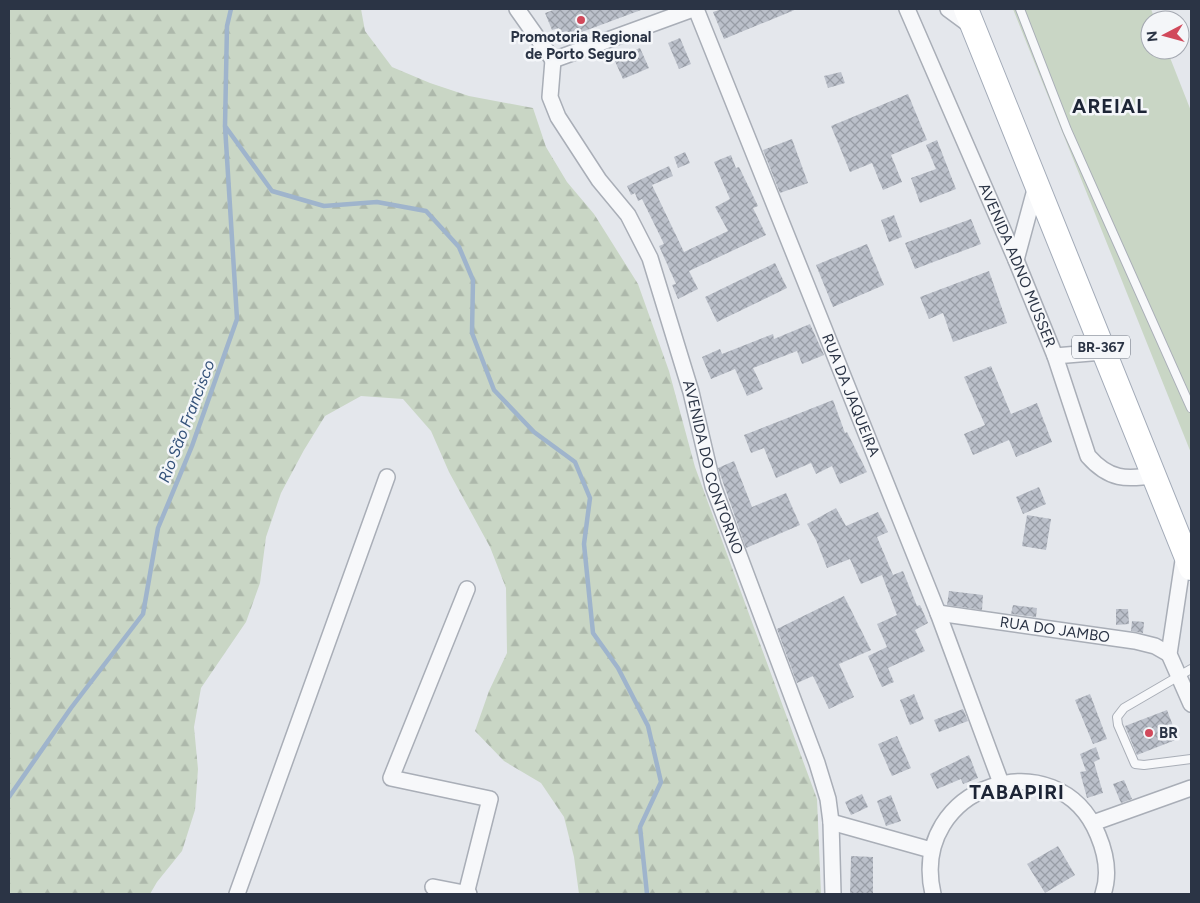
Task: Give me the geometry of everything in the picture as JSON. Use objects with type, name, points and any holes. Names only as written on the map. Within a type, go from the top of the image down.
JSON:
[{"type":"main road","name":"BR-367","points":[[970,19],[1103,352],[1156,475],[1188,559]]},
{"type":"street","points":[[517,9],[553,60],[695,9]]},
{"type":"street","name":"RUA DA JAQUEIRA","points":[[695,9],[938,612],[1001,783]]},
{"type":"street","name":"AVENIDA ADNO MUSSER","points":[[907,9],[1016,260],[1054,356],[1088,456],[1100,469],[1116,477],[1134,479],[1156,475]]},
{"type":"street","points":[[948,9],[970,19]]},
{"type":"street","name":"AVENIDA DO CONTORNO","points":[[553,60],[550,96],[558,118],[599,180],[628,215],[650,258],[691,392],[713,486],[817,763],[831,822],[833,894]]},
{"type":"street","points":[[1016,260],[1036,186]]},
{"type":"street","points":[[1054,356],[1103,352]]},
{"type":"street","points":[[238,894],[387,477]]},
{"type":"street","points":[[1188,559],[1169,654],[1185,672],[1191,704]]},
{"type":"street","points":[[433,887],[468,894],[490,799],[391,778],[466,590]]},
{"type":"street","name":"RUA DO JAMBO","points":[[938,612],[1135,641],[1155,646],[1169,654]]},
{"type":"street","points":[[933,894],[929,877],[932,850],[941,826],[956,806],[977,791],[1001,783],[1028,782],[1053,789],[1076,803],[1093,823],[1105,852],[1106,884],[1103,894]]},
{"type":"street","points":[[1093,823],[1191,788]]},
{"type":"street","points":[[831,822],[932,850]]},
{"type":"lane","points":[[1020,9],[1067,130],[1191,408]]},
{"type":"lane","points":[[1185,672],[1124,708],[1117,717],[1118,725],[1135,764],[1144,765],[1191,759]]},
{"type":"green space","points":[[9,9],[361,9],[365,31],[392,67],[430,83],[469,96],[533,108],[546,147],[567,182],[594,214],[638,284],[669,371],[695,467],[817,799],[821,894],[579,894],[574,857],[564,817],[541,783],[504,761],[475,731],[489,691],[507,653],[506,588],[490,547],[449,472],[431,431],[403,399],[361,396],[325,416],[304,450],[281,493],[266,537],[260,583],[246,622],[201,688],[194,727],[198,769],[195,810],[182,851],[157,882],[150,894],[9,894]]},
{"type":"green space","points":[[1013,9],[1151,9],[1140,10],[1140,60],[1171,60],[1191,111],[1191,453]]},
{"type":"building","name":"Promotoria Regional de Porto Seguro","points":[[556,9],[641,10],[563,39],[559,28],[552,30],[545,13]]},
{"type":"building","points":[[722,9],[797,9],[724,39],[713,12]]},
{"type":"building","points":[[680,38],[691,64],[679,69],[668,43]]},
{"type":"building","points":[[640,48],[649,68],[623,79],[614,59]]},
{"type":"building","points":[[841,72],[845,83],[828,88],[824,76]]},
{"type":"building","points":[[908,94],[927,140],[891,155],[902,182],[883,190],[872,163],[850,172],[831,126]]},
{"type":"building","points":[[792,139],[808,183],[780,193],[763,150]]},
{"type":"building","points":[[937,140],[956,189],[920,203],[911,178],[936,169],[926,145]]},
{"type":"building","points":[[685,152],[690,163],[678,168],[674,157]]},
{"type":"building","points":[[731,155],[736,168],[739,167],[758,206],[753,208],[766,235],[689,271],[698,289],[678,299],[672,285],[676,284],[659,246],[664,244],[642,199],[638,201],[635,193],[631,195],[627,186],[669,166],[673,176],[652,185],[684,252],[728,231],[715,207],[730,199],[714,162]]},
{"type":"building","points":[[894,215],[902,237],[889,242],[881,220]]},
{"type":"building","points":[[971,219],[981,244],[915,269],[905,243]]},
{"type":"building","points":[[867,244],[884,285],[833,307],[816,265]]},
{"type":"building","points":[[775,263],[787,288],[717,322],[705,297]]},
{"type":"building","points":[[989,271],[1007,323],[953,342],[943,313],[929,319],[920,297]]},
{"type":"building","points":[[810,324],[824,355],[802,364],[797,351],[753,368],[763,389],[747,396],[735,369],[711,379],[702,357],[720,349],[722,354],[773,334],[774,339]]},
{"type":"building","points":[[991,366],[1011,414],[1037,403],[1052,442],[1016,457],[1009,440],[973,455],[964,434],[985,425],[964,377]]},
{"type":"building","points":[[833,400],[845,433],[847,432],[867,472],[840,484],[832,466],[816,474],[811,463],[776,478],[764,448],[751,453],[744,435]]},
{"type":"building","points":[[734,461],[752,507],[786,493],[800,525],[746,548],[718,468]]},
{"type":"building","points":[[1039,487],[1046,504],[1023,514],[1016,497]]},
{"type":"building","points":[[836,508],[846,526],[878,512],[888,532],[877,537],[893,575],[903,571],[917,606],[920,605],[928,623],[915,630],[925,651],[888,668],[894,682],[882,687],[868,656],[887,647],[877,624],[897,615],[882,575],[861,584],[850,559],[827,568],[816,540],[807,524]]},
{"type":"building","points":[[1027,515],[1051,519],[1046,550],[1022,546]]},
{"type":"building","points":[[949,591],[983,595],[982,610],[947,605]]},
{"type":"building","points":[[844,596],[871,650],[839,664],[854,697],[829,709],[813,676],[797,683],[777,629]]},
{"type":"building","points":[[1013,605],[1037,608],[1036,617],[1011,614]]},
{"type":"building","points":[[1116,609],[1128,609],[1129,624],[1116,625]]},
{"type":"building","points":[[1132,621],[1144,622],[1143,633],[1131,631]]},
{"type":"building","points":[[914,694],[924,719],[910,725],[900,700]]},
{"type":"building","points":[[1090,694],[1107,739],[1093,744],[1075,700]]},
{"type":"building","points":[[963,709],[968,721],[939,732],[934,720]]},
{"type":"building","name":"BR","points":[[1167,710],[1178,739],[1137,755],[1125,726]]},
{"type":"building","points":[[897,736],[911,768],[892,776],[878,744]]},
{"type":"building","points":[[1096,747],[1100,759],[1094,762],[1103,793],[1087,798],[1080,772],[1086,771],[1080,754]]},
{"type":"building","points":[[969,755],[978,778],[963,784],[961,779],[937,789],[930,774]]},
{"type":"building","points":[[1124,780],[1132,799],[1121,803],[1113,784]]},
{"type":"building","points":[[862,794],[868,807],[851,815],[845,802]]},
{"type":"building","points":[[891,795],[901,821],[886,826],[877,801]]},
{"type":"building","points":[[1058,846],[1075,875],[1045,893],[1027,864]]},
{"type":"building","points":[[851,856],[873,857],[873,894],[850,894]]},
{"type":"waterway","name":"Rio São Francisco","points":[[9,797],[71,708],[143,614],[158,528],[192,446],[237,319],[225,126],[227,26],[231,9]]},
{"type":"waterway","points":[[225,126],[272,191],[324,206],[377,202],[426,211],[459,247],[473,280],[472,333],[494,390],[534,432],[575,462],[590,498],[584,544],[593,633],[618,668],[648,726],[661,782],[640,827],[647,894]]},
{"type":"place","name":"Promotoria Regional de Porto Seguro","points":[[581,20]]},
{"type":"place","name":"BR","points":[[1149,733]]},
{"type":"district","name":"AREIAL","points":[[1110,106]]},
{"type":"district","name":"TABAPIRI","points":[[1017,792]]}]
